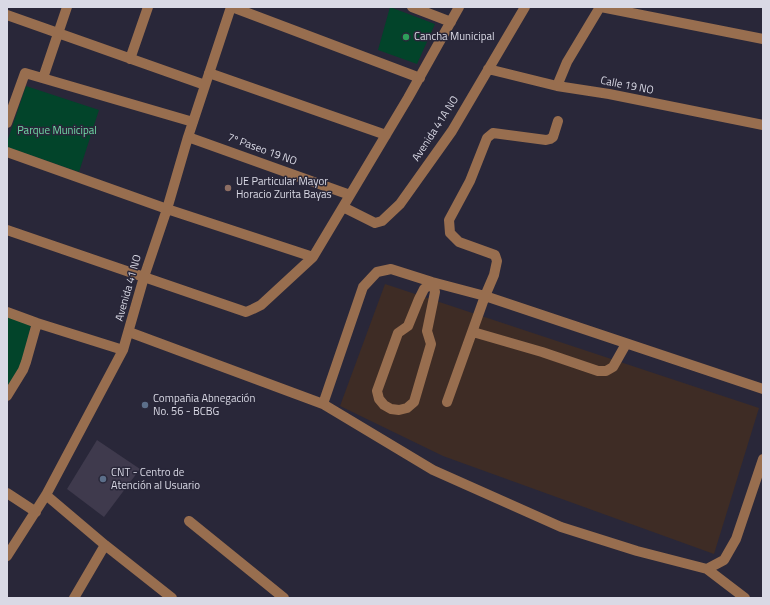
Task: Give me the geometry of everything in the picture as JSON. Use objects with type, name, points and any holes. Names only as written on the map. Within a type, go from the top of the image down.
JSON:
[{"type":"street","points":[[43,78],[67,7]]},
{"type":"street","points":[[130,58],[148,7]]},
{"type":"street","points":[[231,7],[420,78]]},
{"type":"street","name":"Avenida 41 NO","points":[[7,556],[46,495],[124,350],[144,277],[231,7]]},
{"type":"street","points":[[412,7],[451,22]]},
{"type":"street","points":[[7,230],[246,312],[253,310],[313,257],[420,78],[459,7]]},
{"type":"street","name":"Avenida 41A NO","points":[[343,207],[375,223],[382,221],[400,204],[447,137],[525,7]]},
{"type":"street","points":[[557,86],[567,62],[600,7],[763,39]]},
{"type":"street","points":[[7,15],[205,85]]},
{"type":"street","name":"Calle 19 NO","points":[[488,69],[557,86],[609,94],[763,125]]},
{"type":"street","points":[[7,123],[25,73],[193,122]]},
{"type":"street","points":[[209,74],[386,134]]},
{"type":"street","points":[[447,402],[494,275],[497,261],[495,255],[459,242],[450,233],[449,220],[470,181],[487,138],[492,133],[546,140],[552,137],[558,122]]},
{"type":"street","name":"7º Paseo 19 NO","points":[[188,137],[350,195]]},
{"type":"street","points":[[7,152],[313,257]]},
{"type":"street","points":[[323,404],[363,287],[377,272],[391,269],[485,296],[626,344],[763,388]]},
{"type":"street","points":[[432,282],[434,292],[426,330],[431,344],[414,402],[407,408],[399,410],[391,409],[384,405],[379,399],[377,391],[398,333],[408,326],[424,289],[432,282]]},
{"type":"street","points":[[7,312],[124,350]]},
{"type":"street","points":[[7,396],[23,370],[37,323]]},
{"type":"street","points":[[129,332],[323,404],[433,470],[561,527],[637,551],[707,569],[745,598]]},
{"type":"street","points":[[473,332],[542,352],[598,371],[606,371],[613,367],[626,344]]},
{"type":"street","points":[[707,569],[724,560],[736,539],[763,458]]},
{"type":"street","points":[[7,493],[36,512]]},
{"type":"street","points":[[46,495],[105,544],[160,594],[172,598]]},
{"type":"street","points":[[189,521],[284,598]]},
{"type":"street","points":[[74,598],[105,544]]},
{"type":"shaded area","points":[[385,284],[759,408],[714,554],[443,456],[340,406]]},
{"type":"green space","name":"Cancha Municipal","points":[[390,7],[435,24],[417,64],[378,50]]},
{"type":"green space","name":"Parque Municipal","points":[[26,86],[99,110],[79,172],[7,147],[7,142]]},
{"type":"green space","points":[[7,316],[31,325],[21,366],[7,387]]},
{"type":"building","name":"CNT - Centro de Atención al Usuario","points":[[97,440],[140,469],[104,517],[67,489]]},
{"type":"place","name":"Cancha Municipal","points":[[406,37]]},
{"type":"place","name":"UE Particular Mayor Horacio Zurita Bayas","points":[[228,188]]},
{"type":"place","name":"Compañia Abnegación No. 56 - BCBG","points":[[145,405]]},
{"type":"place","name":"CNT - Centro de Atención al Usuario","points":[[103,479]]}]
